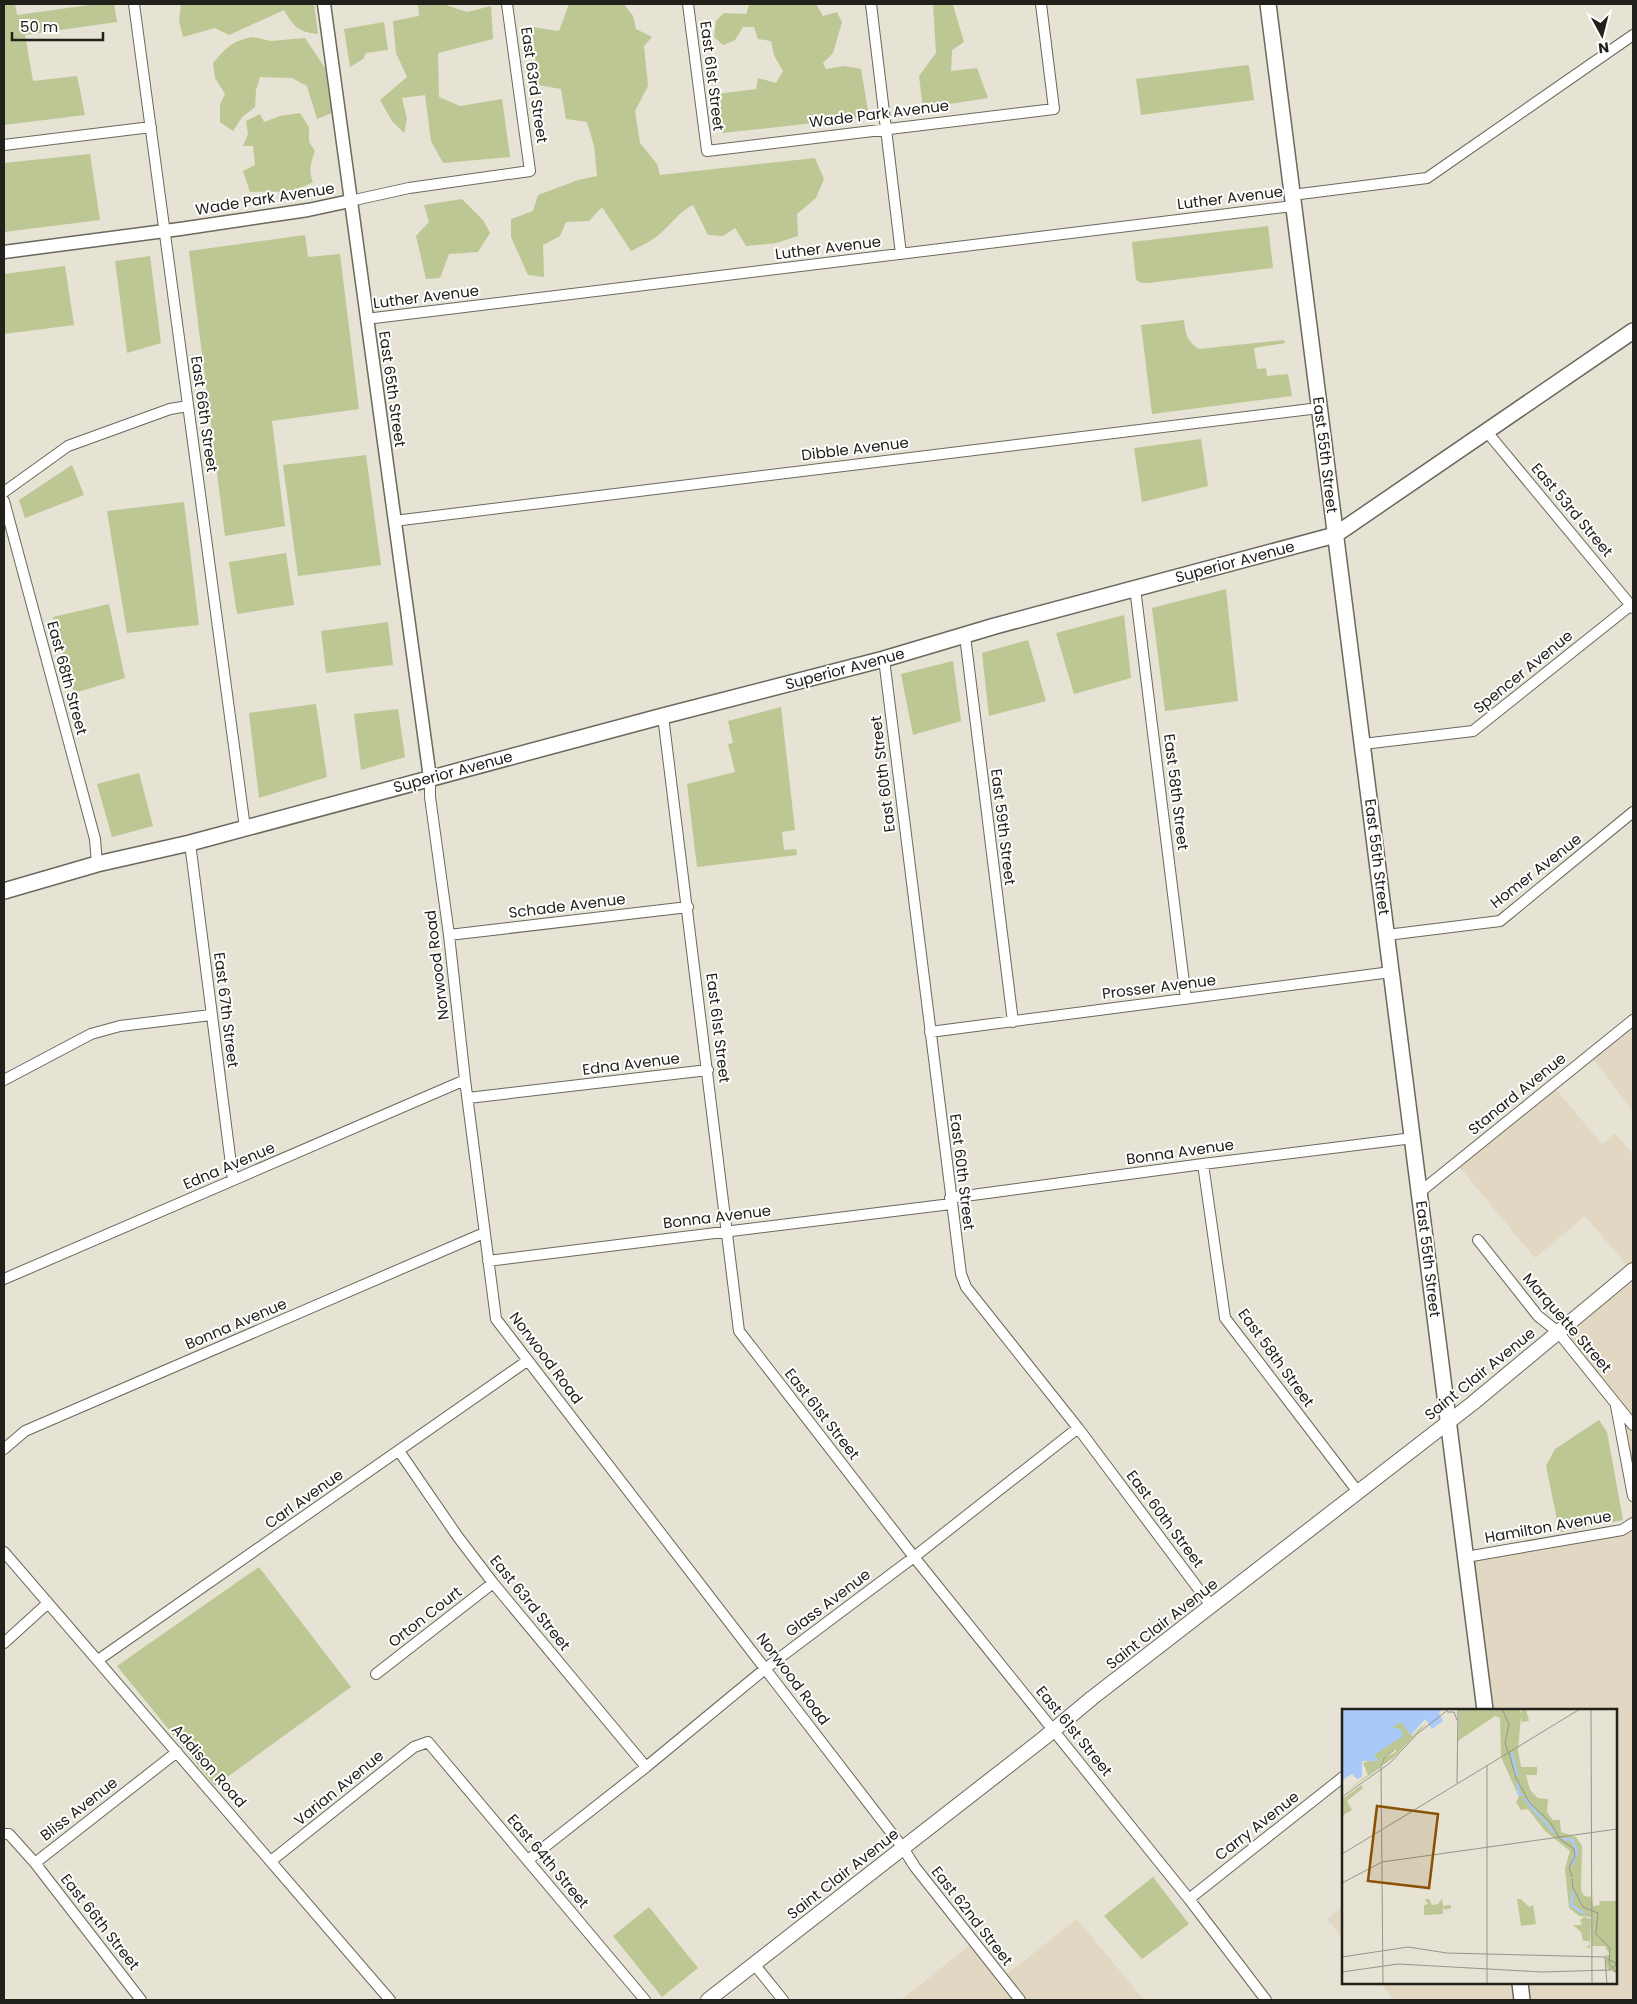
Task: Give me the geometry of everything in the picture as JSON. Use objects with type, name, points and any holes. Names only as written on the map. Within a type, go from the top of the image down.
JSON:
[{"type":"main road","name":"East 55th Street","points":[[1268,4],[1486,1709]]},
{"type":"main road","name":"Superior Avenue","points":[[4,891],[97,864],[190,843],[663,716],[884,660],[1135,588],[1335,535],[1631,337]]},
{"type":"main road","name":"Saint Clair Avenue","points":[[708,2000],[1449,1422],[1633,1270]]},
{"type":"main road","points":[[1520,1984],[1522,2000]]},
{"type":"street","name":"East 66th Street","points":[[134,4],[245,828]]},
{"type":"street","name":"East 65th Street","points":[[324,4],[430,778]]},
{"type":"street","name":"East 63rd Street","points":[[507,4],[530,171]]},
{"type":"street","name":"East 61st Street","points":[[688,4],[706,152]]},
{"type":"street","points":[[871,4],[901,254]]},
{"type":"street","name":"Wade Park Avenue","points":[[706,152],[1054,109],[1041,4]]},
{"type":"street","name":"Luther Avenue","points":[[366,319],[901,254],[1292,200],[1427,178],[1633,35]]},
{"type":"street","points":[[4,145],[151,127]]},
{"type":"street","name":"Wade Park Avenue","points":[[4,252],[308,210],[409,188],[530,171]]},
{"type":"street","points":[[4,492],[68,446],[170,409],[188,406]]},
{"type":"street","name":"Dibble Avenue","points":[[394,521],[1320,408]]},
{"type":"street","name":"East 53rd Street","points":[[1487,432],[1632,606]]},
{"type":"street","name":"East 68th Street","points":[[4,501],[95,839],[97,864]]},
{"type":"street","name":"East 58th Street","points":[[1135,588],[1186,999]]},
{"type":"street","name":"Spencer Avenue","points":[[1363,744],[1473,731],[1632,606]]},
{"type":"street","name":"East 59th Street","points":[[965,636],[1013,1022]]},
{"type":"street","name":"East 60th Street","points":[[884,660],[950,1201],[961,1274],[966,1287],[1078,1428],[1212,1607]]},
{"type":"street","name":"East 61st Street","points":[[663,716],[739,1331],[914,1556],[1190,1899],[1266,2000]]},
{"type":"street","name":"Norwood Road","points":[[430,778],[430,797],[449,935],[465,1080],[496,1319],[903,1848]]},
{"type":"street","name":"Homer Avenue","points":[[1387,935],[1500,921],[1633,812]]},
{"type":"street","name":"East 67th Street","points":[[190,843],[234,1180]]},
{"type":"street","name":"Schade Avenue","points":[[449,935],[688,907]]},
{"type":"street","name":"Prosser Avenue","points":[[930,1032],[1391,972]]},
{"type":"street","points":[[4,1080],[91,1034],[120,1026],[211,1015]]},
{"type":"street","name":"Stanard Avenue","points":[[1420,1192],[1633,1020]]},
{"type":"street","name":"Edna Avenue","points":[[468,1098],[708,1070]]},
{"type":"street","name":"Edna Avenue","points":[[4,1279],[465,1080]]},
{"type":"street","name":"Bonna Avenue","points":[[488,1261],[950,1201],[1203,1164],[1413,1138]]},
{"type":"street","name":"East 58th Street","points":[[1203,1164],[1225,1318],[1358,1492]]},
{"type":"street","name":"Bonna Avenue","points":[[4,1449],[26,1431],[484,1233]]},
{"type":"street","name":"Marquette Street","points":[[1478,1240],[1538,1316],[1558,1332],[1633,1425]]},
{"type":"street","name":"Carl Avenue","points":[[98,1660],[528,1361]]},
{"type":"street","points":[[1616,1404],[1633,1496]]},
{"type":"street","name":"Glass Avenue","points":[[528,1860],[646,1767],[766,1668],[1078,1428]]},
{"type":"street","name":"East 63rd Street","points":[[399,1451],[458,1538],[493,1583],[646,1767]]},
{"type":"street","name":"Hamilton Avenue","points":[[1466,1556],[1622,1530],[1633,1523]]},
{"type":"street","name":"Addison Road","points":[[4,1552],[390,2000]]},
{"type":"street","name":"Orton Court","points":[[376,1674],[493,1583]]},
{"type":"street","points":[[4,1643],[48,1602]]},
{"type":"street","name":"East 64th Street","points":[[428,1742],[644,2000]]},
{"type":"street","name":"Varian Avenue","points":[[271,1861],[414,1747],[428,1742]]},
{"type":"street","name":"Bliss Avenue","points":[[4,1834],[9,1834],[35,1863],[177,1752]]},
{"type":"street","name":"Carry Avenue","points":[[1190,1899],[1342,1779]]},
{"type":"street","name":"East 62nd Street","points":[[903,1848],[915,1867],[1020,2000]]},
{"type":"street","name":"East 66th Street","points":[[35,1863],[141,2000]]},
{"type":"street","points":[[754,1964],[783,2000]]},
{"type":"shaded area","points":[[1633,1020],[1633,1111],[1590,1055]]},
{"type":"shaded area","points":[[1552,1085],[1602,1144],[1615,1133],[1633,1155],[1633,1496],[1616,1405],[1558,1332],[1632,1271],[1585,1216],[1535,1258],[1456,1163]]},
{"type":"shaded area","points":[[1633,1523],[1633,2000],[1394,2000],[1381,1984],[1617,1984],[1617,1709],[1485,1709],[1466,1557]]},
{"type":"shaded area","points":[[1342,1907],[1342,1938],[1327,1919]]},
{"type":"shaded area","points":[[1077,1919],[1144,2000],[901,2000],[974,1942],[1002,1978]]},
{"type":"green space","points":[[4,4],[15,4],[17,15],[97,4],[114,4],[117,22],[25,35],[33,81],[77,76],[85,115],[4,125]]},
{"type":"green space","points":[[181,4],[314,4],[318,34],[297,28],[284,10],[229,35],[215,28],[183,37],[179,21]]},
{"type":"green space","points":[[418,4],[443,4],[467,12],[491,6],[493,39],[438,53],[439,97],[460,106],[502,99],[510,157],[443,163],[431,141],[425,95],[402,98],[407,119],[404,133],[392,121],[380,100],[407,77],[396,53],[393,21],[419,16]]},
{"type":"green space","points":[[569,4],[624,4],[633,16],[636,29],[652,37],[644,46],[648,86],[635,111],[640,143],[657,164],[660,175],[815,158],[824,179],[816,198],[797,214],[798,236],[776,243],[746,246],[735,228],[723,236],[708,235],[693,205],[681,213],[656,237],[631,251],[602,207],[589,221],[566,222],[560,236],[543,245],[544,277],[528,275],[511,237],[511,219],[533,211],[538,195],[578,180],[597,176],[594,146],[587,122],[566,119],[561,89],[538,85],[532,27],[559,31]]},
{"type":"green space","points":[[747,4],[816,4],[823,16],[837,12],[842,22],[833,53],[823,63],[826,69],[844,66],[861,69],[869,117],[722,133],[717,94],[756,89],[758,78],[776,83],[783,71],[774,55],[771,41],[758,39],[754,27],[743,27],[735,40],[723,45],[714,37],[716,21],[724,13],[746,14],[749,5]]},
{"type":"green space","points":[[933,4],[955,4],[953,5],[964,42],[952,50],[951,71],[977,68],[988,98],[923,108],[919,76],[936,53]]},
{"type":"green space","points":[[384,22],[388,50],[366,53],[363,59],[350,67],[344,29]]},
{"type":"green space","points":[[253,37],[271,41],[305,38],[325,68],[332,113],[317,119],[307,86],[292,78],[260,77],[256,90],[255,107],[242,117],[233,131],[220,122],[220,104],[225,94],[215,78],[213,63],[230,46],[240,40]]},
{"type":"green space","points":[[1249,66],[1254,100],[1141,115],[1136,79]]},
{"type":"green space","points":[[300,113],[309,127],[309,142],[315,151],[310,170],[313,182],[290,191],[250,192],[243,171],[255,165],[253,146],[243,146],[248,134],[246,121],[260,114],[264,122],[280,116]]},
{"type":"green space","points":[[90,154],[100,220],[4,232],[4,163]]},
{"type":"green space","points":[[462,199],[483,220],[490,233],[478,252],[449,254],[440,278],[426,279],[416,236],[429,222],[424,205]]},
{"type":"green space","points":[[1268,226],[1273,268],[1148,283],[1136,280],[1132,242]]},
{"type":"green space","points":[[305,235],[308,257],[340,254],[359,409],[272,421],[285,526],[225,536],[189,251]]},
{"type":"green space","points":[[150,256],[161,343],[127,353],[115,261]]},
{"type":"green space","points":[[65,266],[74,325],[4,334],[4,274]]},
{"type":"green space","points":[[1184,320],[1187,337],[1199,349],[1284,340],[1285,343],[1254,348],[1257,369],[1266,368],[1267,376],[1288,374],[1292,396],[1152,414],[1141,325]]},
{"type":"green space","points":[[1201,439],[1208,486],[1142,502],[1134,448]]},
{"type":"green space","points":[[366,455],[381,565],[298,576],[283,465]]},
{"type":"green space","points":[[72,465],[84,495],[25,518],[19,500]]},
{"type":"green space","points":[[184,502],[199,625],[127,633],[107,511]]},
{"type":"green space","points":[[286,553],[294,605],[237,614],[229,562]]},
{"type":"green space","points":[[1226,589],[1238,701],[1165,711],[1152,608]]},
{"type":"green space","points":[[109,604],[125,678],[74,693],[53,617]]},
{"type":"green space","points":[[1124,615],[1131,678],[1074,694],[1056,633]]},
{"type":"green space","points":[[388,622],[393,665],[326,673],[321,631]]},
{"type":"green space","points":[[1028,640],[1046,701],[989,716],[982,653]]},
{"type":"green space","points":[[953,661],[961,721],[913,735],[901,674]]},
{"type":"green space","points":[[316,704],[327,777],[259,798],[249,713]]},
{"type":"green space","points":[[781,707],[795,830],[782,832],[784,850],[796,849],[797,855],[697,867],[687,784],[735,772],[728,744],[733,743],[728,721]]},
{"type":"green space","points":[[398,709],[405,757],[361,770],[354,714]]},
{"type":"green space","points":[[139,773],[153,826],[112,837],[97,784]]},
{"type":"green space","points":[[1599,1420],[1607,1432],[1623,1520],[1561,1532],[1559,1530],[1546,1466],[1555,1449]]},
{"type":"green space","points":[[259,1567],[351,1687],[215,1786],[117,1666]]},
{"type":"green space","points":[[1153,1877],[1189,1924],[1142,1959],[1104,1916]]},
{"type":"green space","points":[[649,1907],[698,1968],[662,1997],[613,1936]]}]
